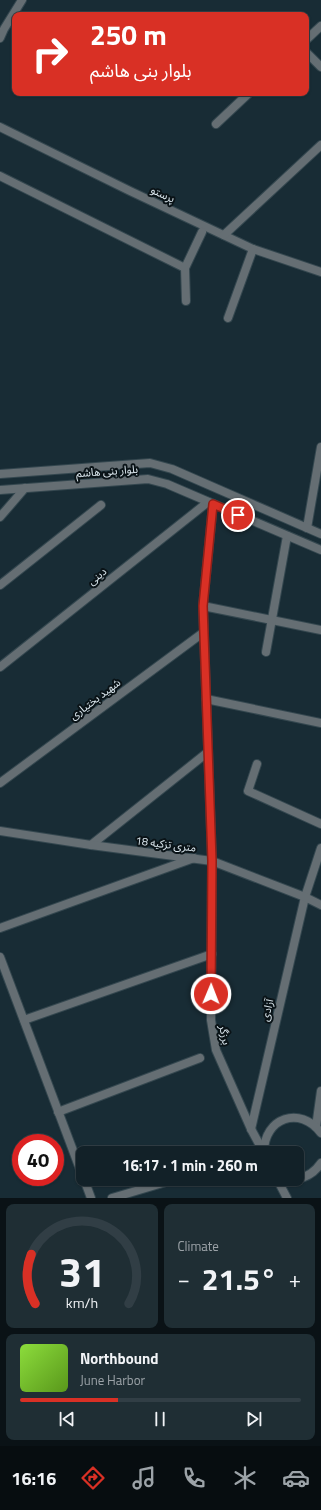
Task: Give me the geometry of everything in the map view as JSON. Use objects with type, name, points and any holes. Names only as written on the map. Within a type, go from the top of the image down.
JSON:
[{"type":"street","points":[[13,12],[22,0]]},
{"type":"street","points":[[0,38],[2,28],[12,14]]},
{"type":"street","points":[[309,37],[321,26]]},
{"type":"street","points":[[309,55],[321,67]]},
{"type":"street","points":[[216,124],[246,96]]},
{"type":"street","name":"پرستو","points":[[0,127],[224,235],[253,248],[321,272]]},
{"type":"street","points":[[224,235],[321,145]]},
{"type":"street","points":[[0,176],[185,268]]},
{"type":"street","points":[[186,302],[185,268],[202,232]]},
{"type":"street","points":[[228,318],[253,248]]},
{"type":"street","points":[[307,528],[321,447]]},
{"type":"street","name":"بلوار بنی هاشم","points":[[0,474],[150,463],[172,470],[321,534]]},
{"type":"street","name":"بلوار بنی هاشم","points":[[0,490],[148,479],[167,484],[321,550]]},
{"type":"street","points":[[0,518],[25,488]]},
{"type":"street","name":"برزگر","points":[[211,503],[203,606],[212,861],[211,1020],[216,1050],[251,1129],[260,1146]]},
{"type":"street","name":"دینی","points":[[0,667],[211,503]]},
{"type":"street","points":[[0,584],[101,505]]},
{"type":"street","points":[[266,652],[287,536]]},
{"type":"street","points":[[203,606],[321,630]]},
{"type":"street","name":"شهید بختیاری","points":[[0,783],[204,632]]},
{"type":"street","points":[[206,699],[321,723]]},
{"type":"street","points":[[91,845],[208,752]]},
{"type":"street","points":[[257,764],[248,791],[321,824]]},
{"type":"street","name":"18 متری تزکیه","points":[[0,831],[212,861],[305,897],[321,905]]},
{"type":"street","name":"آزادی","points":[[251,1129],[305,897],[321,848]]},
{"type":"street","points":[[0,928],[194,858]]},
{"type":"street","points":[[24,1020],[212,954]]},
{"type":"street","points":[[0,957],[76,1160]]},
{"type":"street","points":[[58,1112],[200,1058]]},
{"type":"street","points":[[318,1130],[321,1091]]},
{"type":"street","points":[[264,1146],[267,1134],[272,1126],[289,1118],[299,1118],[308,1121],[318,1130]]},
{"type":"street","points":[[304,1177],[316,1170],[321,1163]]},
{"type":"street","points":[[86,1186],[91,1198]]},
{"type":"street","points":[[112,1198],[152,1186]]},
{"type":"street","points":[[281,1186],[287,1198]]},
{"type":"route","points":[[211,994],[212,861],[203,606],[213,504],[238,515]]}]
